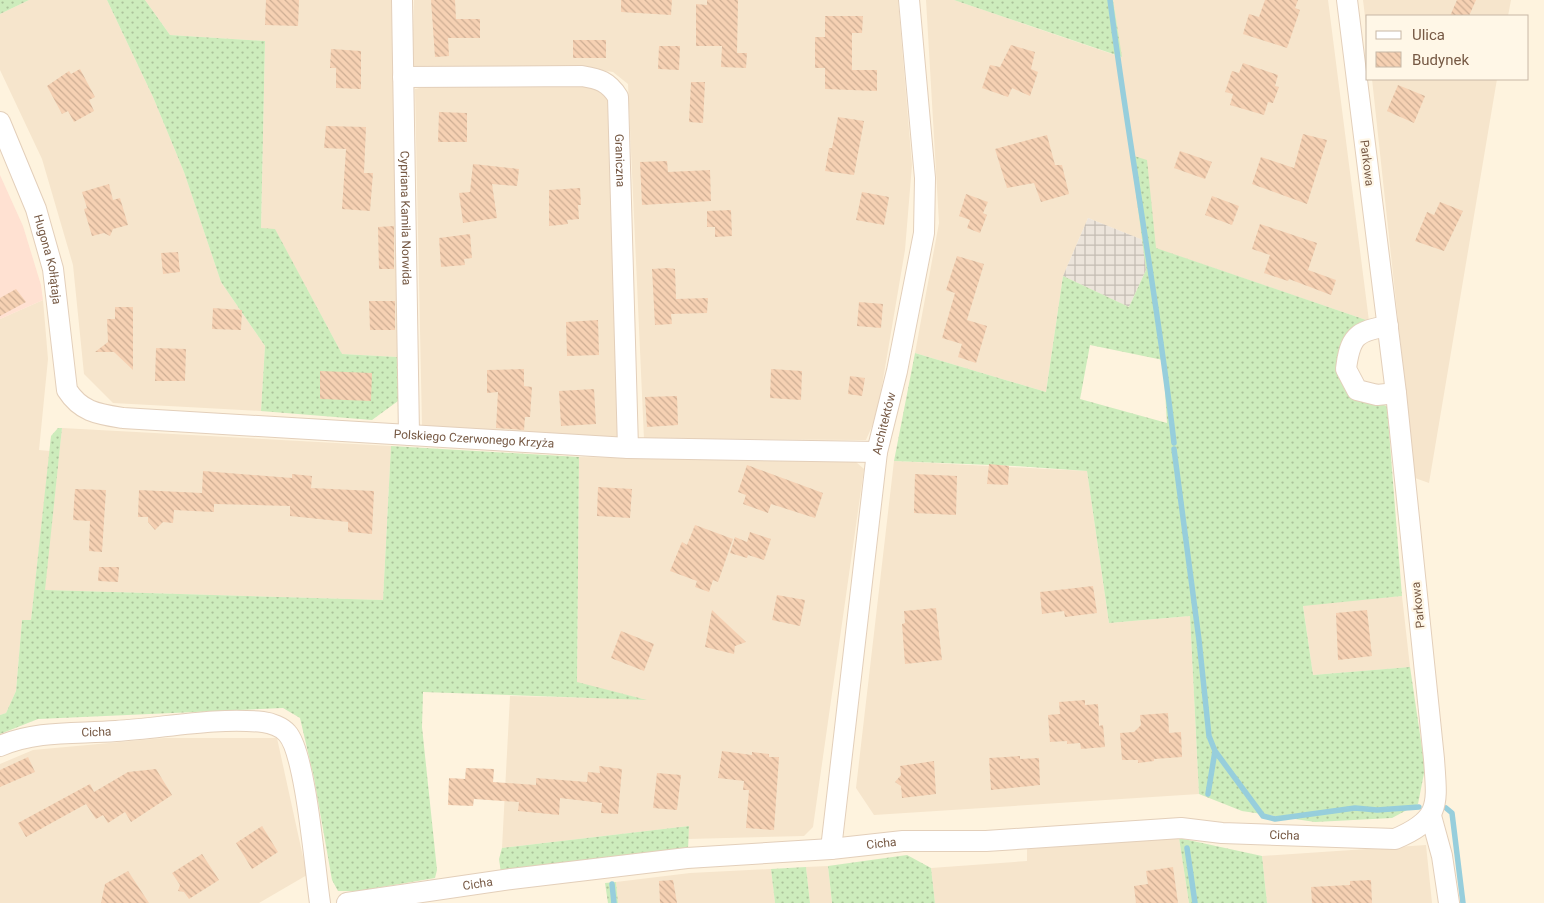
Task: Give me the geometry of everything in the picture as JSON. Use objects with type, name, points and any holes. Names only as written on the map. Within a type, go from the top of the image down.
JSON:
[{"type":"street","name":"Cypriana Kamila Norwida","points":[[402,0],[409,435]]},
{"type":"street","name":"Architektów","points":[[831,850],[877,452],[897,372],[924,233],[925,178],[909,0]]},
{"type":"street","name":"Parkowa","points":[[1347,0],[1396,392],[1434,759],[1437,800],[1431,816],[1442,856],[1449,903]]},
{"type":"street","name":"Graniczna","points":[[403,77],[582,76],[602,79],[612,87],[618,96],[628,448]]},
{"type":"street","name":"Hugona Kołłątaja","points":[[0,122],[36,209],[53,269],[67,390],[74,402]]},
{"type":"street","points":[[1388,326],[1365,330],[1352,340],[1346,369],[1357,390],[1377,395],[1396,392]]},
{"type":"street","name":"Polskiego Czerwonego Krzyża","points":[[74,402],[85,410],[96,414],[122,418],[628,448],[877,452]]},
{"type":"street","name":"Cicha","points":[[0,746],[14,740],[41,734],[114,732],[217,722],[264,722],[276,726],[287,733],[297,751],[304,784],[320,903]]},
{"type":"street","name":"Cicha","points":[[347,903],[687,858],[831,850],[902,841],[986,841],[1181,828],[1222,833],[1395,839],[1416,830],[1431,816]]},
{"type":"shaded area","points":[[29,0],[107,0],[153,97],[184,172],[221,282],[265,346],[261,411],[113,403],[84,374],[73,265],[42,159],[0,70],[0,14]]},
{"type":"shaded area","points":[[145,0],[395,0],[398,357],[342,354],[275,230],[261,229],[265,41],[170,35]]},
{"type":"shaded area","points":[[414,0],[898,0],[912,165],[905,250],[877,415],[866,440],[644,439],[628,84],[613,72],[576,66],[412,67]]},
{"type":"shaded area","points":[[926,0],[954,0],[1121,57],[1113,0],[1328,0],[1369,321],[1155,248],[1155,245],[1088,218],[1063,276],[1046,392],[915,353],[939,223]]},
{"type":"shaded area","points":[[1363,0],[1511,0],[1508,15],[1366,15],[1366,25]]},
{"type":"shaded area","points":[[1372,80],[1497,80],[1429,483],[1415,478]]},
{"type":"shaded area","points":[[438,84],[597,85],[611,98],[621,438],[422,426],[415,89]]},
{"type":"shaded area","points":[[0,175],[23,226],[41,285],[43,300],[0,319]]},
{"type":"shaded area","points":[[1088,218],[1143,240],[1146,270],[1129,307],[1063,276]]},
{"type":"shaded area","points":[[43,300],[48,359],[39,450],[50,451],[31,620],[22,620],[16,691],[6,713],[0,715],[0,319]]},
{"type":"shaded area","points":[[62,428],[391,446],[383,600],[44,590]]},
{"type":"shaded area","points":[[579,457],[856,462],[864,469],[813,827],[804,836],[688,839],[689,826],[502,848],[510,696],[643,699],[577,683]]},
{"type":"shaded area","points":[[894,461],[1087,471],[1109,623],[1190,616],[1199,794],[874,815],[856,788]]},
{"type":"shaded area","points":[[1402,596],[1410,667],[1313,675],[1303,605]]},
{"type":"shaded area","points":[[164,738],[277,738],[307,875],[259,903],[0,903],[0,764],[33,750]]},
{"type":"shaded area","points":[[1179,838],[1189,903],[935,903],[931,868],[1027,861],[1027,849]]},
{"type":"shaded area","points":[[1426,845],[1432,903],[1267,903],[1262,856]]},
{"type":"shaded area","points":[[828,866],[832,903],[810,903],[806,867]]},
{"type":"shaded area","points":[[771,869],[775,903],[618,903],[616,882],[690,873]]},
{"type":"green space","points":[[0,0],[29,0],[0,14]]},
{"type":"green space","points":[[107,0],[145,0],[170,35],[265,41],[261,228],[275,229],[342,354],[398,357],[398,401],[372,420],[261,411],[265,346],[221,282],[184,172],[153,97]]},
{"type":"green space","points":[[954,0],[1113,0],[1122,57]]},
{"type":"green space","points":[[1131,155],[1147,160],[1156,248],[1369,321],[1360,322],[1344,342],[1355,396],[1387,406],[1402,596],[1303,606],[1313,675],[1410,667],[1425,768],[1418,804],[1392,818],[1315,822],[1242,811],[1199,794],[1190,616],[1109,623],[1087,471],[894,461],[915,353],[1046,392],[1063,276],[1129,307],[1146,270]],"holes":[[[1090,345],[1163,360],[1167,423],[1080,399]]]},
{"type":"green space","points":[[58,428],[62,428],[45,590],[383,600],[391,446],[579,457],[577,682],[647,700],[423,692],[422,727],[437,870],[435,878],[358,891],[338,891],[332,880],[314,778],[300,718],[283,708],[38,719],[0,734],[0,715],[6,713],[16,691],[22,620],[31,620],[51,436]]},
{"type":"green space","points":[[689,826],[688,850],[501,873],[499,859],[502,848]]},
{"type":"green space","points":[[1179,838],[1262,856],[1267,903],[1189,903]]},
{"type":"green space","points":[[907,855],[931,868],[935,903],[832,903],[828,866]]},
{"type":"green space","points":[[806,867],[810,903],[775,903],[771,869]]},
{"type":"green space","points":[[616,882],[618,903],[608,903],[605,883]]},
{"type":"building","points":[[266,0],[299,0],[298,26],[265,25]]},
{"type":"building","points":[[431,0],[455,0],[456,19],[480,19],[480,38],[448,38],[449,56],[435,57]]},
{"type":"building","points":[[621,0],[672,0],[671,15],[621,12]]},
{"type":"building","points":[[707,0],[738,0],[737,53],[747,53],[746,68],[721,67],[722,46],[696,46],[696,4],[707,5]]},
{"type":"building","points":[[1265,0],[1298,0],[1295,8],[1300,10],[1287,48],[1243,34],[1249,14],[1259,17]]},
{"type":"building","points":[[1457,0],[1476,0],[1469,15],[1450,15]]},
{"type":"building","points":[[825,16],[863,16],[862,33],[852,33],[852,70],[877,70],[877,91],[825,89],[825,68],[815,68],[815,37],[825,37]]},
{"type":"building","points":[[573,40],[606,40],[606,58],[573,58]]},
{"type":"building","points":[[1011,45],[1035,52],[1031,69],[1038,72],[1030,96],[1012,88],[1008,97],[982,88],[990,65],[1000,67]]},
{"type":"building","points":[[659,46],[680,46],[679,70],[658,69]]},
{"type":"building","points":[[331,49],[361,51],[361,89],[336,88],[336,68],[330,68]]},
{"type":"building","points":[[1243,63],[1278,75],[1275,86],[1279,87],[1273,103],[1268,102],[1264,115],[1230,105],[1233,94],[1225,92],[1232,71],[1239,73]]},
{"type":"building","points":[[80,69],[95,97],[89,100],[94,111],[74,122],[68,111],[62,114],[47,86],[69,71],[71,74]]},
{"type":"building","points":[[691,82],[705,82],[703,123],[689,122]]},
{"type":"building","points":[[1398,85],[1425,96],[1414,123],[1387,111]]},
{"type":"building","points":[[439,112],[467,113],[467,142],[438,142]]},
{"type":"building","points":[[838,117],[864,121],[854,175],[825,171]]},
{"type":"building","points":[[326,126],[366,127],[364,173],[373,173],[370,211],[342,209],[346,149],[324,148]]},
{"type":"building","points":[[1303,134],[1327,140],[1307,204],[1252,184],[1261,157],[1294,168]]},
{"type":"building","points":[[1047,135],[1055,165],[1062,165],[1069,194],[1041,202],[1034,183],[1007,188],[995,149]]},
{"type":"building","points":[[1180,151],[1212,162],[1205,179],[1174,168]]},
{"type":"building","points":[[667,161],[668,172],[710,170],[711,201],[642,205],[640,162]]},
{"type":"building","points":[[473,164],[519,169],[517,186],[492,184],[497,218],[463,223],[459,193],[470,192]]},
{"type":"building","points":[[109,184],[113,200],[120,198],[128,225],[113,229],[110,236],[104,233],[92,236],[84,209],[87,208],[82,192]]},
{"type":"building","points":[[580,188],[581,205],[578,205],[579,219],[567,220],[568,224],[549,226],[549,190]]},
{"type":"building","points":[[862,192],[889,197],[884,225],[856,220]]},
{"type":"building","points":[[966,194],[988,202],[983,213],[987,215],[980,233],[967,228],[970,220],[959,216]]},
{"type":"building","points":[[1212,196],[1239,206],[1232,225],[1205,215]]},
{"type":"building","points":[[1440,202],[1463,211],[1444,251],[1415,241],[1427,212],[1434,215]]},
{"type":"building","points":[[731,210],[732,236],[715,237],[715,227],[707,227],[707,211]]},
{"type":"building","points":[[1260,224],[1317,243],[1308,270],[1336,280],[1331,295],[1289,279],[1288,281],[1264,273],[1270,255],[1252,249]]},
{"type":"building","points":[[394,226],[394,269],[379,269],[378,227]]},
{"type":"building","points":[[470,234],[472,258],[464,259],[465,265],[441,267],[439,238]]},
{"type":"building","points":[[178,252],[180,272],[163,274],[161,253]]},
{"type":"building","points":[[957,256],[984,264],[967,320],[987,326],[976,363],[958,357],[962,344],[942,338],[955,293],[946,290]]},
{"type":"building","points":[[652,269],[675,269],[676,299],[708,298],[707,313],[671,314],[672,324],[655,325]]},
{"type":"building","points":[[16,289],[26,302],[0,316],[0,298]]},
{"type":"building","points":[[369,301],[395,301],[395,330],[370,330]]},
{"type":"building","points":[[859,302],[883,304],[881,328],[857,326]]},
{"type":"building","points":[[115,307],[133,307],[133,370],[114,352],[95,352],[108,342],[107,319],[115,319]]},
{"type":"building","points":[[213,308],[242,310],[241,330],[212,329]]},
{"type":"building","points":[[598,320],[599,355],[567,356],[566,322]]},
{"type":"building","points":[[156,348],[186,349],[185,381],[155,381]]},
{"type":"building","points":[[524,369],[524,386],[532,387],[530,417],[525,417],[524,430],[496,428],[498,392],[487,393],[487,370]]},
{"type":"building","points":[[771,369],[802,371],[801,400],[770,398]]},
{"type":"building","points":[[320,371],[372,373],[371,401],[320,399]]},
{"type":"building","points":[[850,376],[865,378],[862,396],[848,394]]},
{"type":"building","points":[[594,389],[596,424],[561,426],[559,391]]},
{"type":"building","points":[[677,396],[678,425],[647,427],[645,397]]},
{"type":"building","points":[[989,464],[1009,466],[1008,485],[987,484]]},
{"type":"building","points":[[747,465],[823,493],[815,518],[771,504],[768,513],[743,504],[746,495],[738,492]]},
{"type":"building","points":[[203,471],[292,478],[292,474],[312,476],[311,488],[374,491],[372,534],[348,532],[348,522],[290,516],[290,506],[214,504],[214,512],[174,510],[173,523],[163,522],[155,530],[148,522],[148,517],[138,517],[139,490],[202,493]]},
{"type":"building","points":[[915,474],[957,476],[956,515],[914,513]]},
{"type":"building","points":[[598,487],[632,489],[630,518],[597,516]]},
{"type":"building","points":[[75,489],[106,490],[102,552],[89,551],[90,521],[73,520]]},
{"type":"building","points":[[695,525],[733,539],[718,582],[713,580],[709,592],[695,587],[697,581],[670,571],[682,542],[687,545]]},
{"type":"building","points":[[750,532],[771,539],[764,560],[748,555],[747,558],[730,553],[735,537],[747,542]]},
{"type":"building","points":[[99,567],[119,567],[118,582],[98,581]]},
{"type":"building","points":[[1093,586],[1097,613],[1065,617],[1064,611],[1042,614],[1040,592]]},
{"type":"building","points":[[777,595],[805,600],[800,626],[772,620]]},
{"type":"building","points":[[936,608],[942,660],[905,664],[902,624],[905,623],[904,611]]},
{"type":"building","points":[[712,610],[746,642],[735,646],[734,654],[705,647]]},
{"type":"building","points":[[1367,610],[1372,656],[1338,660],[1336,613]]},
{"type":"building","points":[[621,631],[654,644],[644,671],[611,658]]},
{"type":"building","points":[[1085,700],[1085,705],[1098,704],[1099,726],[1103,725],[1105,747],[1081,749],[1080,743],[1067,744],[1067,741],[1050,742],[1048,715],[1060,714],[1059,702]]},
{"type":"building","points":[[1168,713],[1169,733],[1181,732],[1182,757],[1154,759],[1154,761],[1138,763],[1138,760],[1122,760],[1120,733],[1134,732],[1141,725],[1140,715]]},
{"type":"building","points":[[722,751],[752,755],[752,752],[769,754],[769,757],[779,757],[774,830],[746,828],[749,790],[743,790],[744,781],[718,778]]},
{"type":"building","points":[[1020,756],[1020,759],[1039,758],[1040,785],[991,790],[989,758]]},
{"type":"building","points":[[28,757],[35,772],[0,787],[0,770]]},
{"type":"building","points":[[934,761],[936,794],[902,798],[901,786],[895,782],[901,775],[900,766]]},
{"type":"building","points":[[599,766],[622,769],[618,814],[601,813],[602,803],[560,798],[559,815],[518,811],[519,802],[474,799],[473,806],[448,805],[449,778],[465,779],[466,768],[494,769],[493,782],[536,785],[536,778],[587,782],[588,772],[600,773]]},
{"type":"building","points":[[156,769],[172,795],[131,822],[125,812],[108,823],[103,815],[96,819],[86,804],[26,837],[18,823],[90,784],[94,792],[128,772]]},
{"type":"building","points":[[657,773],[681,775],[677,810],[653,808]]},
{"type":"building","points":[[262,826],[278,852],[252,869],[236,843]]},
{"type":"building","points":[[202,854],[219,880],[189,899],[184,892],[178,891],[180,885],[172,873]]},
{"type":"building","points":[[1173,867],[1178,903],[1136,903],[1134,886],[1148,884],[1146,871]]},
{"type":"building","points":[[128,871],[149,903],[101,903],[105,884]]},
{"type":"building","points":[[673,880],[677,903],[660,903],[659,881]]},
{"type":"building","points":[[1371,880],[1372,903],[1312,903],[1311,887],[1350,885],[1350,881]]},
{"type":"waterway","points":[[1110,0],[1160,332],[1174,443]]},
{"type":"waterway","points":[[1174,449],[1199,640],[1209,736],[1215,751],[1263,816],[1275,819],[1355,808],[1377,810],[1419,807]]},
{"type":"waterway","points":[[1208,794],[1215,751]]},
{"type":"waterway","points":[[1446,808],[1452,813],[1463,903]]},
{"type":"waterway","points":[[1187,848],[1195,903]]},
{"type":"waterway","points":[[612,884],[614,903]]}]
